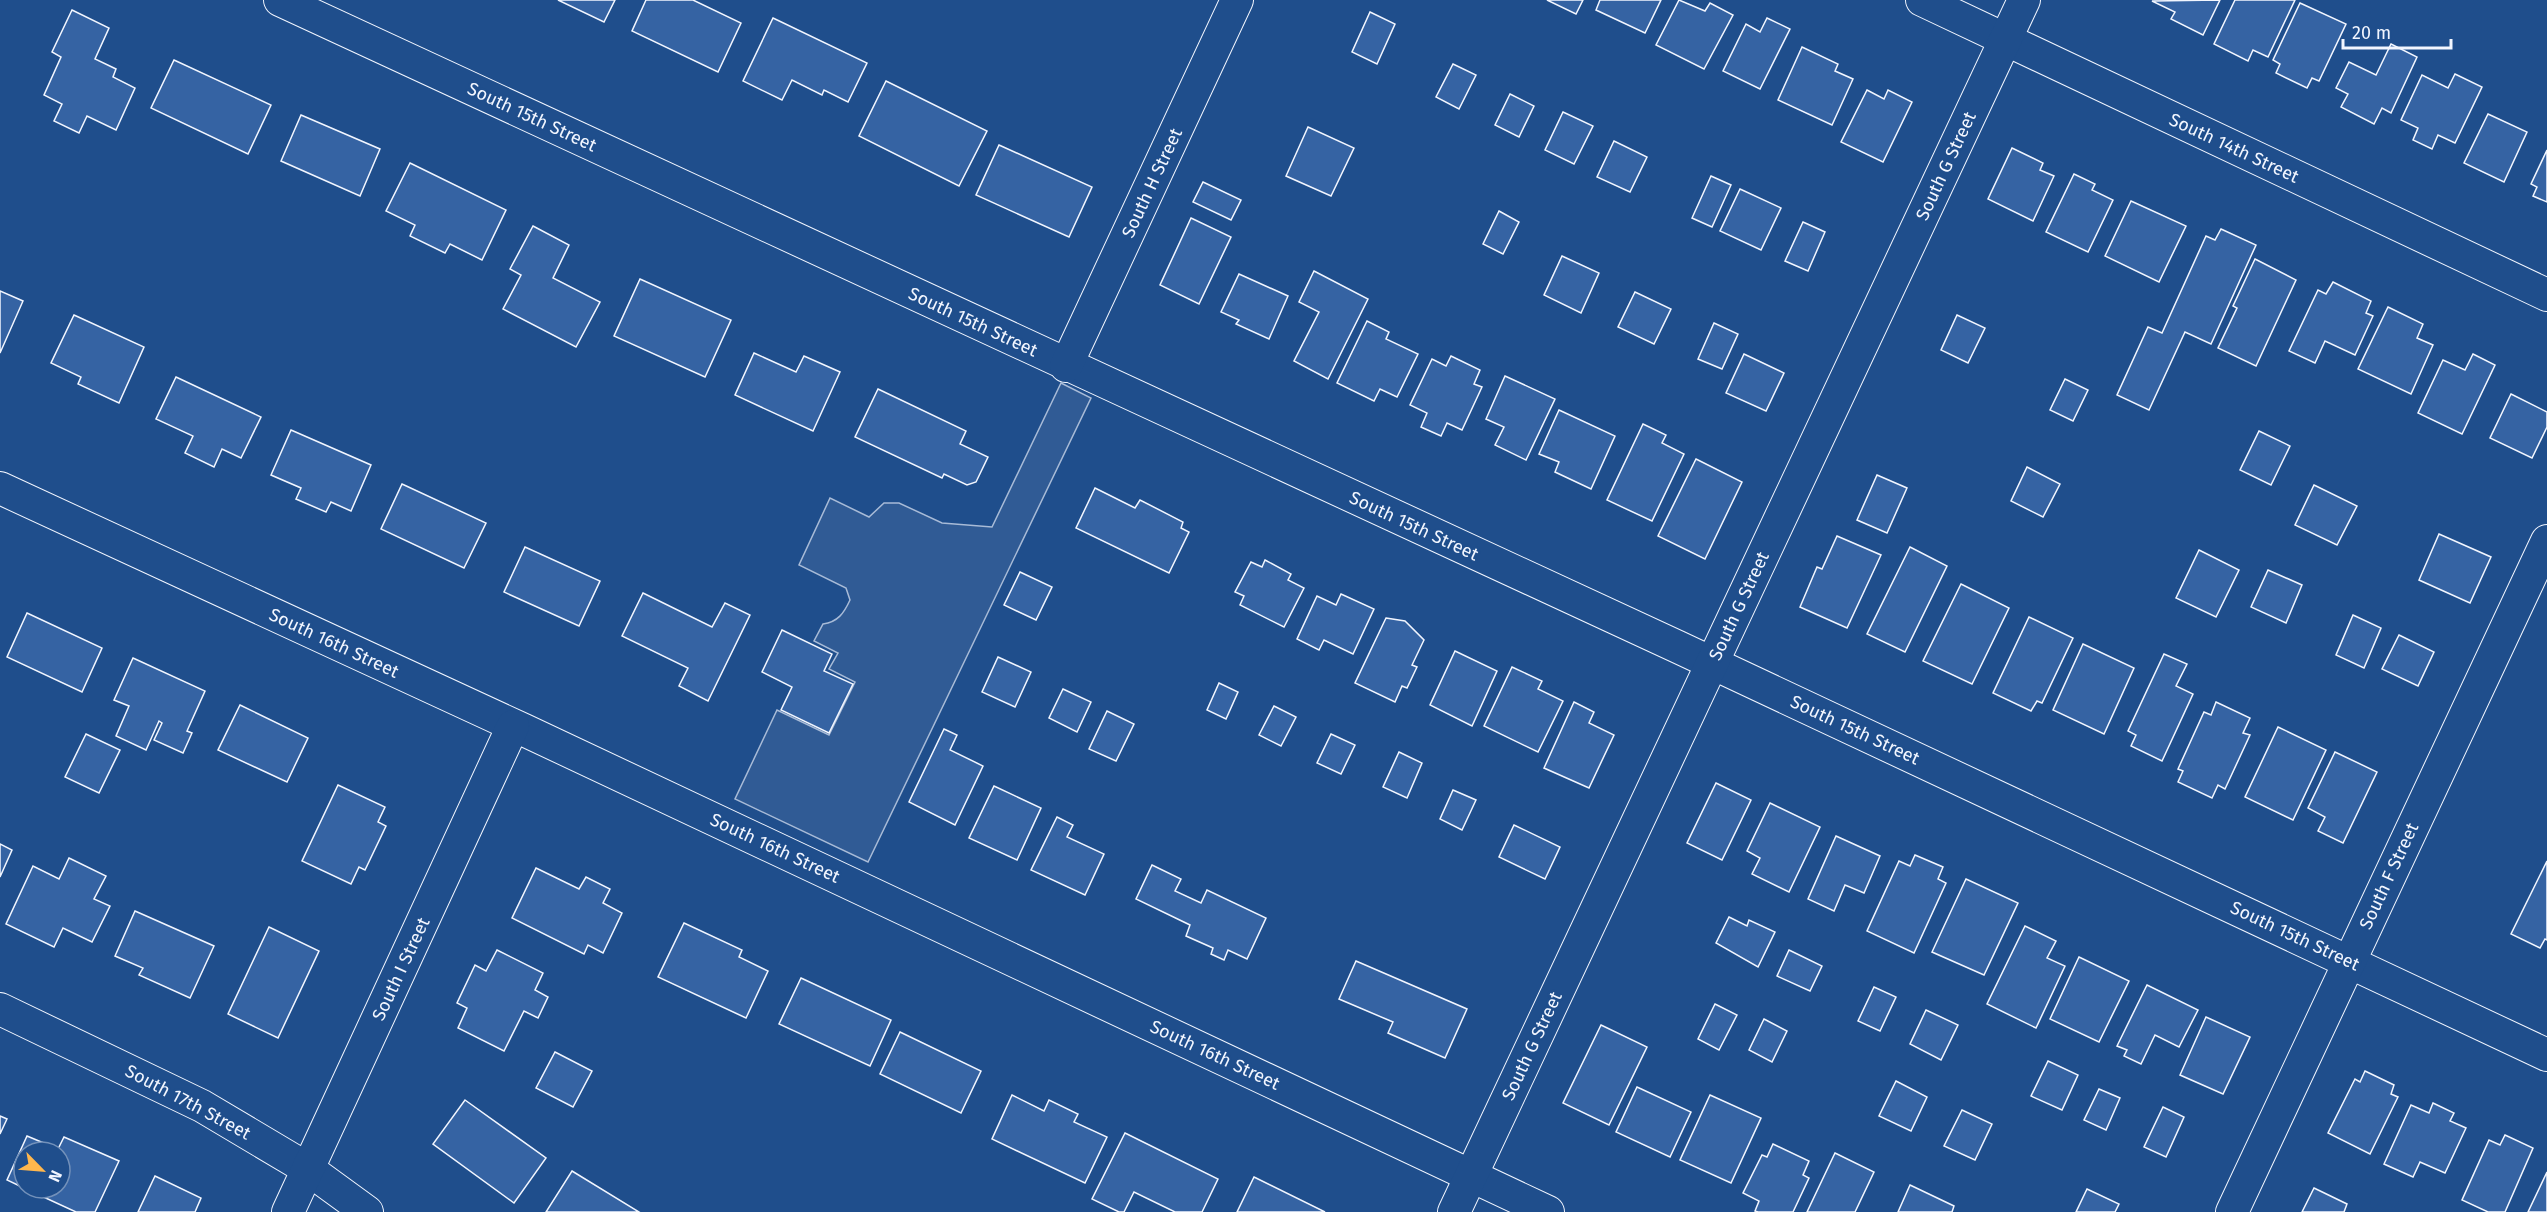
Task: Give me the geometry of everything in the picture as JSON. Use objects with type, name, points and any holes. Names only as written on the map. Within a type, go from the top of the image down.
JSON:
[{"type":"street","name":"South 15th Street","points":[[280,0],[1066,366],[1712,663],[2547,1055]]},
{"type":"street","name":"South H Street","points":[[1066,366],[1238,0]]},
{"type":"street","name":"South 14th Street","points":[[1922,0],[2547,295]]},
{"type":"street","name":"South G Street","points":[[1454,1212],[2024,0]]},
{"type":"street","name":"South 16th Street","points":[[0,488],[1548,1212]]},
{"type":"street","name":"South F Street","points":[[2232,1212],[2547,542]]},
{"type":"street","name":"South I Street","points":[[288,1212],[513,726]]},
{"type":"street","name":"South 17th Street","points":[[0,1009],[202,1106],[308,1169],[367,1212]]},
{"type":"shaded area","points":[[1061,383],[1091,398],[868,862],[735,799],[777,710],[829,735],[855,682],[829,669],[838,653],[814,641],[823,624],[837,619],[845,609],[850,600],[846,588],[799,565],[830,498],[869,517],[884,503],[899,503],[942,523],[992,527]]},
{"type":"building","points":[[558,0],[615,0],[604,22]]},
{"type":"building","points":[[646,0],[693,0],[741,23],[718,72],[632,31]]},
{"type":"building","points":[[1547,0],[1583,0],[1576,14]]},
{"type":"building","points":[[1600,0],[1661,0],[1645,33],[1596,10]]},
{"type":"building","points":[[1679,0],[1705,11],[1710,3],[1733,15],[1704,69],[1656,45]]},
{"type":"building","points":[[2220,0],[2203,35],[2171,19],[2175,12],[2152,1]]},
{"type":"building","points":[[2235,0],[2295,0],[2268,57],[2253,50],[2248,61],[2214,44]]},
{"type":"building","points":[[2300,3],[2346,24],[2319,81],[2312,78],[2307,88],[2276,73],[2280,64],[2273,60]]},
{"type":"building","points":[[72,10],[109,28],[95,59],[116,69],[113,77],[135,88],[116,130],[87,116],[79,133],[54,121],[62,104],[44,95],[61,57],[52,52]]},
{"type":"building","points":[[1370,12],[1395,24],[1377,64],[1352,52]]},
{"type":"building","points":[[773,18],[867,63],[848,102],[824,90],[822,95],[792,80],[782,100],[743,81]]},
{"type":"building","points":[[1767,18],[1790,29],[1760,89],[1723,71],[1746,24],[1760,32]]},
{"type":"building","points":[[2391,44],[2417,57],[2391,113],[2382,108],[2374,124],[2341,107],[2348,94],[2336,88],[2349,62],[2376,75]]},
{"type":"building","points":[[1802,47],[1838,64],[1835,71],[1853,79],[1832,125],[1778,100]]},
{"type":"building","points":[[174,60],[271,105],[248,154],[151,108]]},
{"type":"building","points":[[1453,64],[1476,75],[1459,109],[1436,97]]},
{"type":"building","points":[[2455,74],[2482,87],[2455,143],[2438,135],[2432,149],[2413,140],[2418,128],[2401,120],[2422,75],[2448,88]]},
{"type":"building","points":[[886,81],[987,131],[959,186],[859,136]]},
{"type":"building","points":[[1867,90],[1884,99],[1888,90],[1912,102],[1883,162],[1841,142]]},
{"type":"building","points":[[1510,94],[1534,106],[1519,137],[1495,125]]},
{"type":"building","points":[[1563,112],[1593,126],[1574,164],[1545,150]]},
{"type":"building","points":[[2488,114],[2527,132],[2504,182],[2464,163]]},
{"type":"building","points":[[301,115],[380,149],[360,196],[281,161]]},
{"type":"building","points":[[1308,127],[1354,148],[1331,196],[1286,176]]},
{"type":"building","points":[[1614,141],[1647,157],[1630,192],[1597,177]]},
{"type":"building","points":[[999,145],[1092,187],[1069,237],[976,195]]},
{"type":"building","points":[[2012,148],[2043,163],[2040,170],[2054,176],[2033,221],[1988,199]]},
{"type":"building","points":[[2547,150],[2547,202],[2533,196],[2537,187],[2531,184]]},
{"type":"building","points":[[410,163],[506,210],[482,260],[450,244],[445,253],[410,236],[415,225],[386,211]]},
{"type":"building","points":[[2074,174],[2095,184],[2092,190],[2113,200],[2088,252],[2046,232]]},
{"type":"building","points":[[1711,176],[1731,185],[1712,227],[1692,218]]},
{"type":"building","points":[[1203,182],[1241,200],[1231,220],[1193,202]]},
{"type":"building","points":[[1740,189],[1781,208],[1761,250],[1720,231]]},
{"type":"building","points":[[2131,201],[2186,226],[2159,282],[2105,256]]},
{"type":"building","points":[[1499,211],[1519,222],[1503,254],[1483,244]]},
{"type":"building","points":[[1191,218],[1231,237],[1199,304],[1160,285]]},
{"type":"building","points":[[1803,222],[1825,232],[1808,271],[1785,261]]},
{"type":"building","points":[[533,226],[569,245],[553,278],[600,302],[576,347],[503,309],[521,275],[510,269]]},
{"type":"building","points":[[2221,229],[2256,245],[2211,344],[2185,332],[2149,410],[2117,395],[2148,327],[2162,333],[2206,236],[2215,240]]},
{"type":"building","points":[[1562,256],[1599,273],[1581,313],[1544,295]]},
{"type":"building","points":[[2255,259],[2296,280],[2256,366],[2218,348],[2237,308],[2233,306]]},
{"type":"building","points":[[1314,271],[1368,299],[1328,379],[1294,361],[1319,312],[1299,302]]},
{"type":"building","points":[[1239,274],[1288,296],[1269,339],[1236,324],[1239,320],[1221,312]]},
{"type":"building","points":[[640,279],[731,320],[705,377],[614,336]]},
{"type":"building","points":[[2333,282],[2371,301],[2366,313],[2373,316],[2355,355],[2325,341],[2315,363],[2289,351],[2318,290],[2326,294]]},
{"type":"building","points":[[0,291],[23,301],[0,353]]},
{"type":"building","points":[[1635,292],[1671,309],[1654,344],[1618,327]]},
{"type":"building","points":[[2388,307],[2423,324],[2417,338],[2433,345],[2411,394],[2358,369]]},
{"type":"building","points":[[74,315],[144,347],[119,403],[78,384],[81,377],[51,363]]},
{"type":"building","points":[[1957,315],[1985,328],[1968,363],[1941,350]]},
{"type":"building","points":[[1367,321],[1389,332],[1386,339],[1418,354],[1397,397],[1380,389],[1374,401],[1337,383]]},
{"type":"building","points":[[1714,323],[1738,334],[1722,369],[1698,359]]},
{"type":"building","points":[[754,353],[796,372],[804,356],[840,372],[813,431],[735,395]]},
{"type":"building","points":[[1744,354],[1784,373],[1766,411],[1726,393]]},
{"type":"building","points":[[2473,354],[2495,365],[2462,434],[2418,413],[2443,360],[2465,370]]},
{"type":"building","points":[[1451,356],[1480,370],[1474,384],[1482,387],[1462,430],[1447,423],[1441,436],[1421,427],[1427,413],[1410,405],[1432,359],[1446,366]]},
{"type":"building","points":[[1505,376],[1555,399],[1526,460],[1495,445],[1504,427],[1486,419]]},
{"type":"building","points":[[176,377],[261,417],[241,458],[222,449],[214,467],[185,453],[193,436],[156,419]]},
{"type":"building","points":[[2065,379],[2088,390],[2073,421],[2050,410]]},
{"type":"building","points":[[878,389],[966,431],[960,444],[988,457],[976,482],[967,485],[944,474],[942,478],[855,437]]},
{"type":"building","points":[[2511,394],[2547,412],[2547,427],[2532,458],[2490,438]]},
{"type":"building","points":[[1559,410],[1615,436],[1591,489],[1555,472],[1559,462],[1539,454]]},
{"type":"building","points":[[1643,424],[1666,435],[1662,443],[1684,454],[1652,521],[1607,500]]},
{"type":"building","points":[[291,430],[371,465],[351,511],[331,502],[326,512],[296,499],[301,488],[271,475]]},
{"type":"building","points":[[2259,431],[2290,446],[2271,485],[2240,470]]},
{"type":"building","points":[[1696,459],[1742,482],[1705,559],[1658,536]]},
{"type":"building","points":[[2027,467],[2060,484],[2043,517],[2011,501]]},
{"type":"building","points":[[1877,475],[1907,488],[1887,533],[1857,520]]},
{"type":"building","points":[[402,484],[486,523],[464,568],[381,529]]},
{"type":"building","points":[[2314,485],[2357,506],[2337,545],[2295,525]]},
{"type":"building","points":[[1095,488],[1135,508],[1140,500],[1183,522],[1181,528],[1189,532],[1169,573],[1076,528]]},
{"type":"building","points":[[2439,534],[2491,557],[2470,603],[2419,580]]},
{"type":"building","points":[[1837,536],[1881,555],[1847,628],[1800,607],[1817,567],[1822,569]]},
{"type":"building","points":[[525,547],[600,581],[579,626],[504,592]]},
{"type":"building","points":[[1910,547],[1947,566],[1905,652],[1867,634]]},
{"type":"building","points":[[2199,550],[2239,570],[2216,617],[2176,598]]},
{"type":"building","points":[[1265,560],[1291,574],[1288,580],[1304,588],[1284,627],[1240,605],[1244,596],[1235,592],[1251,562],[1262,567]]},
{"type":"building","points":[[2268,570],[2302,585],[2286,623],[2251,607]]},
{"type":"building","points":[[1020,572],[1052,587],[1036,620],[1004,605]]},
{"type":"building","points":[[1961,584],[2009,608],[1972,684],[1923,661]]},
{"type":"building","points":[[643,593],[712,627],[725,603],[750,615],[708,701],[679,686],[688,668],[622,636]]},
{"type":"building","points":[[1341,594],[1374,609],[1353,654],[1324,640],[1319,650],[1297,639],[1317,596],[1336,605]]},
{"type":"building","points":[[27,613],[102,648],[82,692],[7,657]]},
{"type":"building","points":[[2353,615],[2381,628],[2364,668],[2336,655]]},
{"type":"building","points":[[2029,617],[2073,638],[2042,703],[2037,701],[2031,711],[1993,693]]},
{"type":"building","points":[[1386,618],[1405,621],[1424,640],[1412,665],[1417,667],[1407,688],[1402,686],[1395,702],[1355,683]]},
{"type":"building","points":[[782,630],[832,654],[824,671],[853,684],[829,733],[781,710],[792,687],[762,672]]},
{"type":"building","points":[[2399,635],[2434,652],[2418,686],[2382,669]]},
{"type":"building","points":[[2083,644],[2134,668],[2104,734],[2053,710]]},
{"type":"building","points":[[1455,651],[1497,671],[1472,726],[1430,705]]},
{"type":"building","points":[[2164,654],[2187,664],[2176,686],[2193,694],[2162,761],[2131,746],[2136,735],[2128,731]]},
{"type":"building","points":[[998,657],[1031,672],[1015,707],[982,692]]},
{"type":"building","points":[[133,658],[205,691],[187,731],[192,733],[183,753],[154,740],[162,723],[159,721],[146,750],[116,736],[129,706],[114,700]]},
{"type":"building","points":[[1512,667],[1542,681],[1538,689],[1563,701],[1538,752],[1484,726]]},
{"type":"building","points":[[1219,683],[1238,692],[1226,719],[1207,710]]},
{"type":"building","points":[[1063,689],[1091,702],[1077,732],[1049,718]]},
{"type":"building","points":[[1574,702],[1594,712],[1589,723],[1614,735],[1589,788],[1544,768]]},
{"type":"building","points":[[2216,702],[2250,718],[2243,733],[2250,735],[2225,789],[2218,785],[2212,798],[2178,782],[2183,771],[2178,769],[2204,712],[2211,715]]},
{"type":"building","points":[[240,705],[308,738],[287,782],[218,750]]},
{"type":"building","points":[[1274,706],[1296,717],[1281,746],[1259,735]]},
{"type":"building","points":[[1107,711],[1134,724],[1116,761],[1089,749]]},
{"type":"building","points":[[2278,727],[2326,750],[2293,820],[2245,797]]},
{"type":"building","points":[[944,729],[957,735],[950,750],[983,766],[955,825],[909,802]]},
{"type":"building","points":[[86,734],[120,750],[99,793],[65,777]]},
{"type":"building","points":[[1331,734],[1355,745],[1341,774],[1317,763]]},
{"type":"building","points":[[1399,752],[1422,763],[1407,798],[1383,787]]},
{"type":"building","points":[[2335,752],[2377,772],[2343,843],[2318,831],[2325,817],[2308,808]]},
{"type":"building","points":[[1716,783],[1751,800],[1722,860],[1687,843]]},
{"type":"building","points":[[338,785],[385,807],[378,822],[386,826],[365,870],[359,867],[351,884],[302,861]]},
{"type":"building","points":[[994,786],[1041,808],[1017,860],[969,838]]},
{"type":"building","points":[[1453,790],[1476,800],[1462,830],[1440,819]]},
{"type":"building","points":[[1770,803],[1820,827],[1789,892],[1752,874],[1760,858],[1747,851]]},
{"type":"building","points":[[1057,817],[1073,825],[1067,837],[1104,854],[1085,895],[1031,870]]},
{"type":"building","points":[[1514,825],[1560,847],[1545,879],[1499,857]]},
{"type":"building","points":[[1836,836],[1880,856],[1864,893],[1845,885],[1834,911],[1808,899]]},
{"type":"building","points":[[0,844],[12,850],[0,877]]},
{"type":"building","points":[[1915,855],[1943,867],[1938,879],[1946,883],[1914,953],[1867,931],[1899,861],[1910,866]]},
{"type":"building","points":[[69,858],[106,876],[94,899],[110,906],[92,942],[63,928],[54,947],[6,924],[33,866],[59,879]]},
{"type":"building","points":[[2547,861],[2547,940],[2545,939],[2540,948],[2511,934]]},
{"type":"building","points":[[1152,865],[1181,879],[1175,891],[1201,903],[1207,890],[1266,918],[1247,959],[1228,950],[1224,960],[1211,954],[1213,948],[1186,936],[1190,925],[1136,899]]},
{"type":"building","points":[[536,868],[579,889],[586,877],[610,889],[603,903],[622,913],[603,953],[588,945],[584,954],[512,918]]},
{"type":"building","points":[[1966,879],[2018,903],[1984,975],[1932,952]]},
{"type":"building","points":[[135,911],[214,946],[190,998],[139,975],[143,968],[115,956]]},
{"type":"building","points":[[1729,917],[1747,926],[1749,920],[1775,932],[1758,967],[1716,943]]},
{"type":"building","points":[[684,923],[742,950],[739,957],[768,971],[746,1018],[658,977]]},
{"type":"building","points":[[2025,926],[2056,941],[2047,958],[2065,966],[2036,1028],[1987,1004]]},
{"type":"building","points":[[269,927],[319,951],[278,1038],[228,1014]]},
{"type":"building","points":[[497,950],[543,973],[535,990],[548,997],[538,1018],[524,1011],[504,1051],[458,1028],[467,1008],[457,1003],[475,965],[486,971]]},
{"type":"building","points":[[1789,950],[1822,966],[1810,991],[1777,976]]},
{"type":"building","points":[[2079,957],[2129,981],[2099,1042],[2050,1019]]},
{"type":"building","points":[[1356,961],[1467,1009],[1445,1058],[1388,1033],[1393,1022],[1339,999]]},
{"type":"building","points":[[801,978],[891,1020],[870,1066],[779,1024]]},
{"type":"building","points":[[2147,985],[2198,1010],[2179,1047],[2155,1035],[2141,1064],[2124,1056],[2127,1050],[2117,1046]]},
{"type":"building","points":[[1874,987],[1896,997],[1880,1031],[1858,1021]]},
{"type":"building","points":[[1715,1004],[1737,1015],[1719,1050],[1698,1039]]},
{"type":"building","points":[[1926,1010],[1958,1025],[1941,1060],[1910,1044]]},
{"type":"building","points":[[2206,1017],[2250,1037],[2223,1094],[2180,1075]]},
{"type":"building","points":[[1764,1019],[1787,1031],[1772,1062],[1749,1050]]},
{"type":"building","points":[[1601,1025],[1647,1047],[1609,1125],[1563,1103]]},
{"type":"building","points":[[900,1032],[981,1071],[961,1113],[880,1074]]},
{"type":"building","points":[[555,1052],[592,1071],[573,1107],[536,1088]]},
{"type":"building","points":[[2048,1061],[2078,1075],[2062,1110],[2031,1096]]},
{"type":"building","points":[[2365,1071],[2394,1085],[2391,1094],[2398,1097],[2370,1154],[2328,1133],[2355,1079],[2360,1082]]},
{"type":"building","points":[[1896,1081],[1927,1097],[1911,1131],[1879,1116]]},
{"type":"building","points":[[1637,1087],[1691,1112],[1670,1157],[1616,1132]]},
{"type":"building","points":[[2099,1089],[2120,1098],[2106,1130],[2084,1120]]},
{"type":"building","points":[[1012,1095],[1044,1111],[1049,1100],[1078,1114],[1074,1122],[1107,1137],[1085,1183],[992,1139]]},
{"type":"building","points":[[1710,1095],[1761,1118],[1731,1183],[1680,1160]]},
{"type":"building","points":[[465,1100],[546,1158],[514,1203],[433,1144]]},
{"type":"building","points":[[2433,1103],[2454,1113],[2450,1121],[2466,1128],[2445,1173],[2420,1162],[2413,1177],[2384,1164],[2411,1105],[2429,1113]]},
{"type":"building","points":[[2163,1107],[2184,1117],[2166,1157],[2144,1147]]},
{"type":"building","points":[[1962,1110],[1992,1124],[1975,1160],[1944,1146]]},
{"type":"building","points":[[0,1116],[7,1119],[0,1134]]},
{"type":"building","points":[[1125,1133],[1218,1179],[1202,1212],[1175,1212],[1134,1192],[1124,1212],[1119,1212],[1092,1199]]},
{"type":"building","points":[[2505,1135],[2533,1148],[2505,1212],[2488,1212],[2462,1200],[2489,1140],[2500,1145]]},
{"type":"building","points":[[27,1136],[37,1140],[25,1140]]},
{"type":"building","points":[[72,1140],[119,1161],[95,1212],[76,1212],[50,1200],[72,1200]]},
{"type":"building","points":[[1773,1144],[1809,1161],[1803,1175],[1809,1178],[1793,1212],[1755,1211],[1759,1201],[1743,1193],[1762,1155],[1767,1157]]},
{"type":"building","points":[[1835,1153],[1874,1172],[1855,1212],[1807,1212]]},
{"type":"building","points":[[12,1169],[12,1182],[7,1180]]},
{"type":"building","points":[[572,1171],[639,1212],[546,1212]]},
{"type":"building","points":[[2547,1172],[2547,1212],[2528,1212]]},
{"type":"building","points":[[155,1176],[201,1198],[195,1212],[138,1212]]},
{"type":"building","points":[[1254,1177],[1325,1212],[1237,1212]]},
{"type":"building","points":[[1910,1185],[1954,1206],[1952,1212],[1898,1212]]},
{"type":"building","points":[[2314,1188],[2347,1204],[2344,1212],[2302,1212]]},
{"type":"building","points":[[2087,1189],[2119,1204],[2115,1212],[2076,1212]]}]
